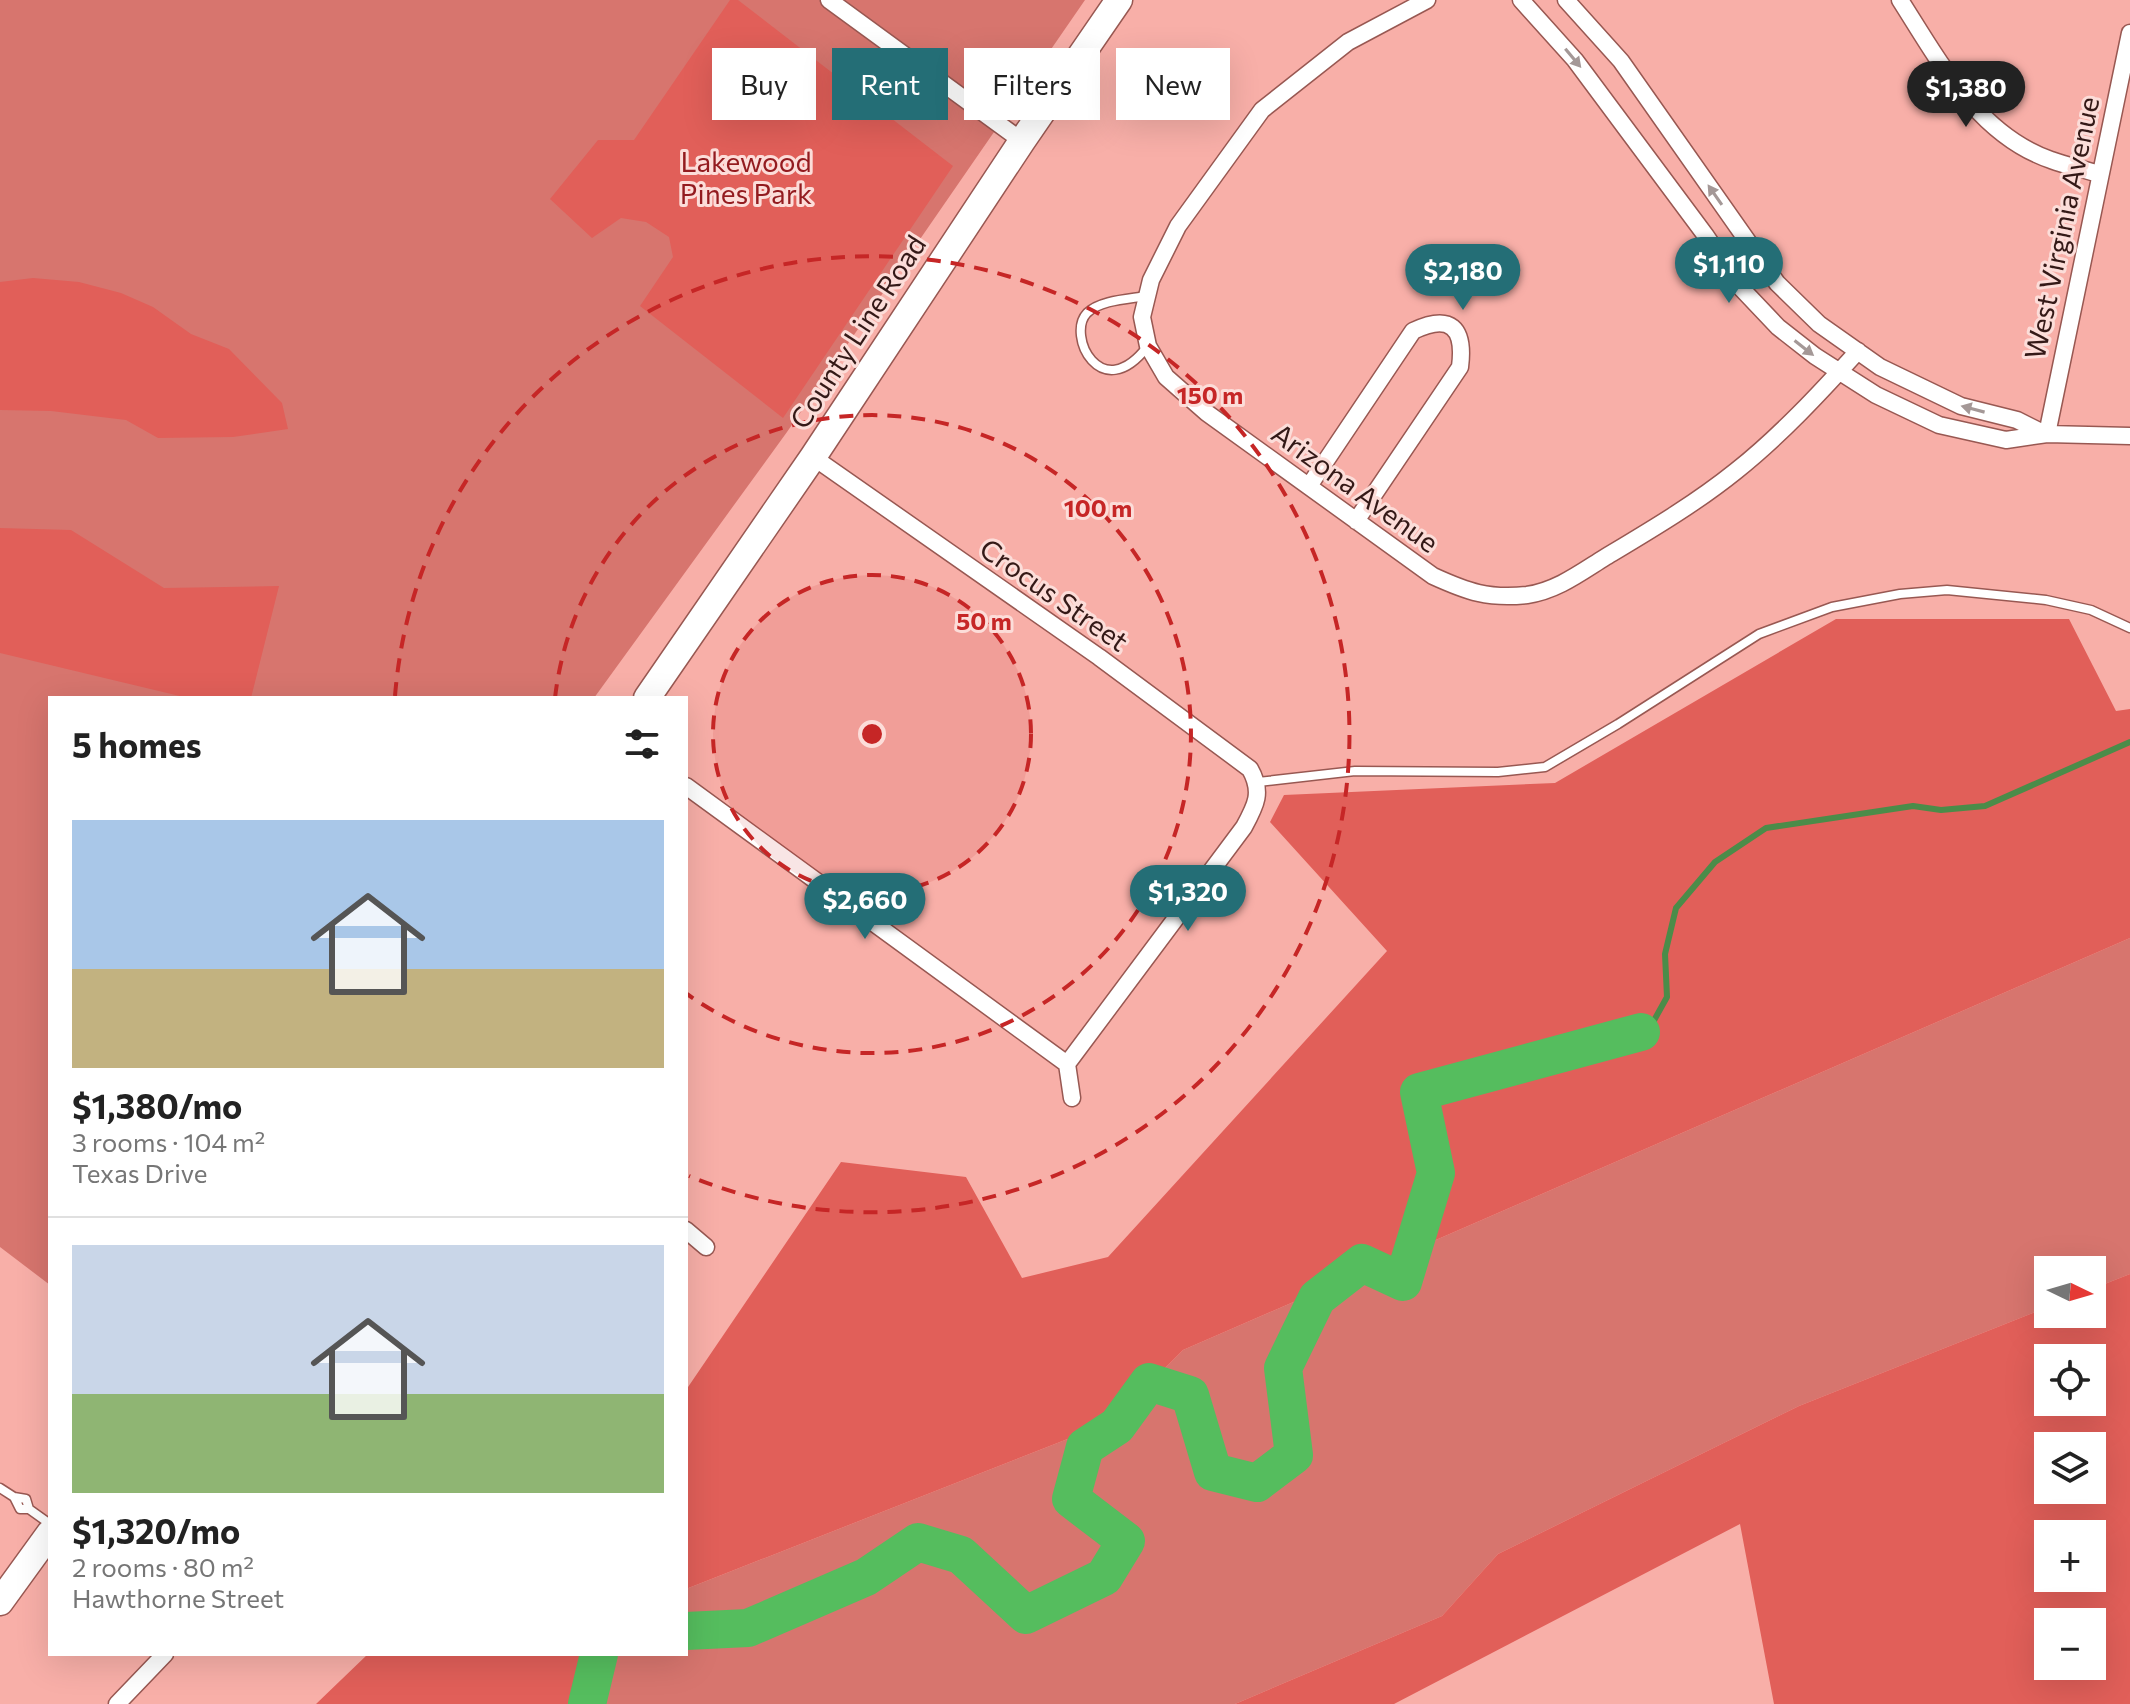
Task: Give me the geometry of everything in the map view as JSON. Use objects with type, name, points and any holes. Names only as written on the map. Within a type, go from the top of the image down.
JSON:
[{"type":"main road","name":"County Line Road","points":[[648,696],[813,457],[1119,0]]},
{"type":"main road","points":[[0,1602],[48,1536]]},
{"type":"street","points":[[829,0],[1022,141]]},
{"type":"street","name":"Arizona Avenue","points":[[1427,0],[1348,42],[1262,110],[1178,226],[1151,280],[1142,317],[1148,346],[1166,377],[1207,413],[1433,576],[1471,594],[1529,595],[1552,589],[1660,525],[1736,471],[1808,405],[1858,351]]},
{"type":"street","points":[[1521,0],[1575,60],[1741,288],[1778,327],[1839,371],[1876,395],[1939,425],[2006,440],[2047,434],[2130,436]]},
{"type":"street","points":[[1566,0],[1621,61],[1777,283],[1819,324],[1880,367],[1961,406],[2017,420],[2047,434]]},
{"type":"street","points":[[1900,0],[1943,67],[1979,114],[2015,142],[2049,160],[2099,174]]},
{"type":"street","name":"West Virginia Avenue","points":[[2047,434],[2130,33]]},
{"type":"street","points":[[1309,486],[1413,331],[1430,323],[1446,324],[1458,331],[1463,345],[1460,367],[1356,521]]},
{"type":"street","name":"Crocus Street","points":[[813,457],[1099,657],[1250,769],[1258,782]]},
{"type":"street","points":[[1072,1098],[1067,1064],[1244,827],[1256,806],[1258,782]]},
{"type":"street","points":[[688,787],[1067,1064]]},
{"type":"street","points":[[688,1232],[706,1247]]},
{"type":"street","points":[[117,1704],[163,1656]]},
{"type":"lane","points":[[1147,296],[1098,306],[1082,320],[1079,332],[1085,349],[1095,363],[1106,370],[1123,370],[1136,362],[1148,346]]},
{"type":"lane","points":[[1258,782],[1355,771],[1498,772],[1545,767],[1759,634],[1832,607],[1900,594],[1947,590],[2046,600],[2091,610],[2130,628]]},
{"type":"lane","points":[[0,1488],[14,1497],[26,1499],[29,1509],[48,1523]]},
{"type":"green space","name":"Lakewood Pines Park","points":[[0,0],[1085,0],[1052,48],[964,48],[964,120],[1002,120],[787,432],[595,696],[48,696],[48,1283],[0,1247]]},
{"type":"green space","name":"Lakewood Pines Park","points":[[730,0],[738,0],[800,48],[712,48],[712,120],[816,120],[816,60],[832,73],[832,120],[893,120],[953,166],[783,418],[640,306],[673,257],[669,237],[646,222],[621,218],[592,238],[550,199],[598,140],[634,140]]},
{"type":"green space","points":[[33,278],[79,282],[121,293],[153,307],[191,334],[229,349],[282,403],[288,429],[233,437],[158,438],[126,420],[51,411],[0,410],[0,282]]},
{"type":"green space","points":[[0,528],[71,530],[164,588],[279,586],[252,696],[180,696],[0,653]]},
{"type":"green space","points":[[1836,619],[2069,619],[2116,711],[2130,709],[2130,938],[1183,1350],[1111,1422],[688,1588],[688,1387],[841,1162],[966,1177],[1022,1278],[1108,1257],[1387,951],[1270,822],[1284,795],[1555,783]]},
{"type":"green space","points":[[2130,938],[2130,1274],[2106,1283],[2106,1256],[2034,1256],[2034,1313],[1799,1406],[1498,1554],[1442,1616],[1235,1704],[569,1704],[594,1656],[688,1656],[688,1588],[1111,1422],[1183,1350]]},
{"type":"green space","points":[[2130,1274],[2130,1704],[1774,1704],[1740,1524],[1394,1704],[1235,1704],[1442,1616],[1498,1554],[1799,1406],[2034,1313],[2034,1328],[2106,1328],[2106,1283]]},
{"type":"green space","points":[[366,1656],[594,1656],[569,1704],[316,1704]]},
{"type":"waterway","points":[[1641,1032],[1652,1024],[1667,997],[1665,954],[1676,908],[1715,862],[1766,828],[1913,806],[1941,810],[1985,806],[2130,742]]},
{"type":"waterway","points":[[688,1631],[748,1628],[866,1577],[918,1542],[961,1555],[1026,1615],[1104,1577],[1126,1541],[1071,1499],[1085,1447],[1117,1426],[1149,1382],[1190,1395],[1213,1472],[1257,1483],[1294,1455],[1283,1368],[1317,1298],[1362,1263],[1403,1282],[1436,1173],[1419,1092],[1641,1032]]},
{"type":"waterway","points":[[587,1704],[599,1656]]}]
